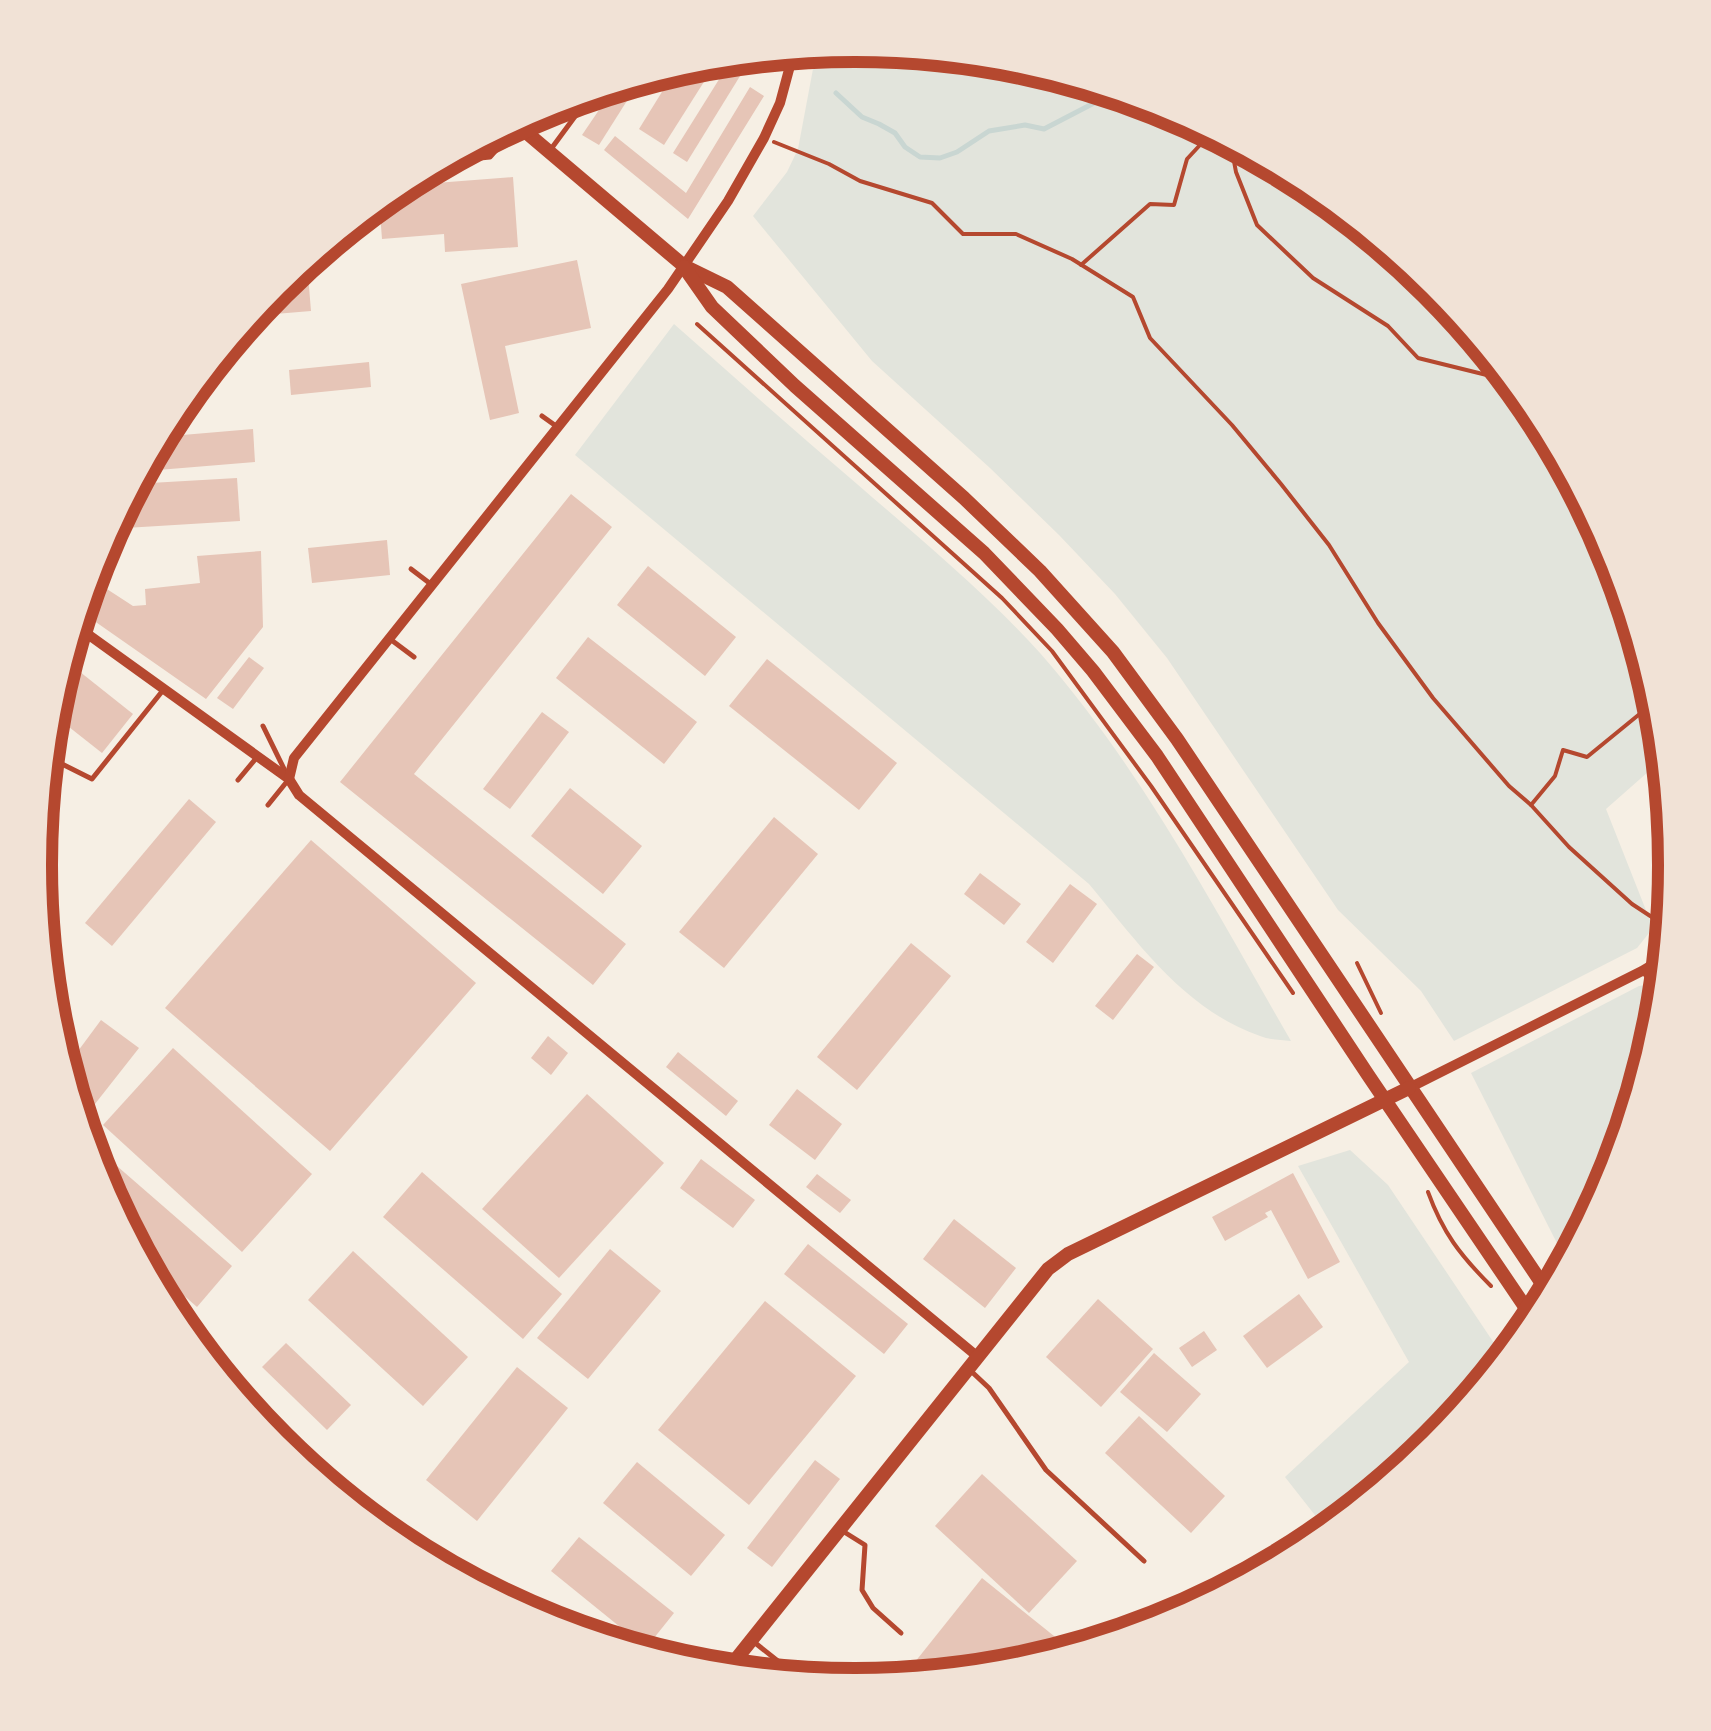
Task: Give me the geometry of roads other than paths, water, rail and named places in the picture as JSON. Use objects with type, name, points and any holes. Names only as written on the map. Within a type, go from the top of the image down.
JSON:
[{"type":"street","points":[[289,779],[294,758],[657,305],[728,201],[764,138],[790,65]]},
{"type":"street","points":[[527,133],[684,266],[728,287],[964,498],[1077,610],[1177,738],[1541,1283]]},
{"type":"street","points":[[684,266],[712,307],[984,554],[1092,670],[1157,756],[1526,1308]]},
{"type":"street","points":[[87,634],[289,779],[299,795],[973,1363]]},
{"type":"street","points":[[736,1659],[1048,1269],[1068,1254],[1653,964]]},
{"type":"lane","points":[[549,152],[578,112]]},
{"type":"lane","points":[[475,158],[490,157],[499,146]]},
{"type":"lane","points":[[542,416],[558,428]]},
{"type":"lane","points":[[411,570],[432,586]]},
{"type":"lane","points":[[390,638],[414,657]]},
{"type":"lane","points":[[59,762],[92,779],[165,688]]},
{"type":"lane","points":[[263,726],[289,779],[268,805]]},
{"type":"lane","points":[[238,780],[258,756]]},
{"type":"lane","points":[[1642,970],[1650,980]]},
{"type":"lane","points":[[973,1363],[1046,1470],[1144,1560]]},
{"type":"lane","points":[[841,1530],[865,1545],[862,1590],[873,1608],[901,1632]]},
{"type":"lane","points":[[752,1640],[783,1665]]},
{"type":"waterway","points":[[836,93],[862,117],[895,133],[905,147],[920,157],[940,158],[989,131],[1025,125],[1044,129],[1100,101]]}]
